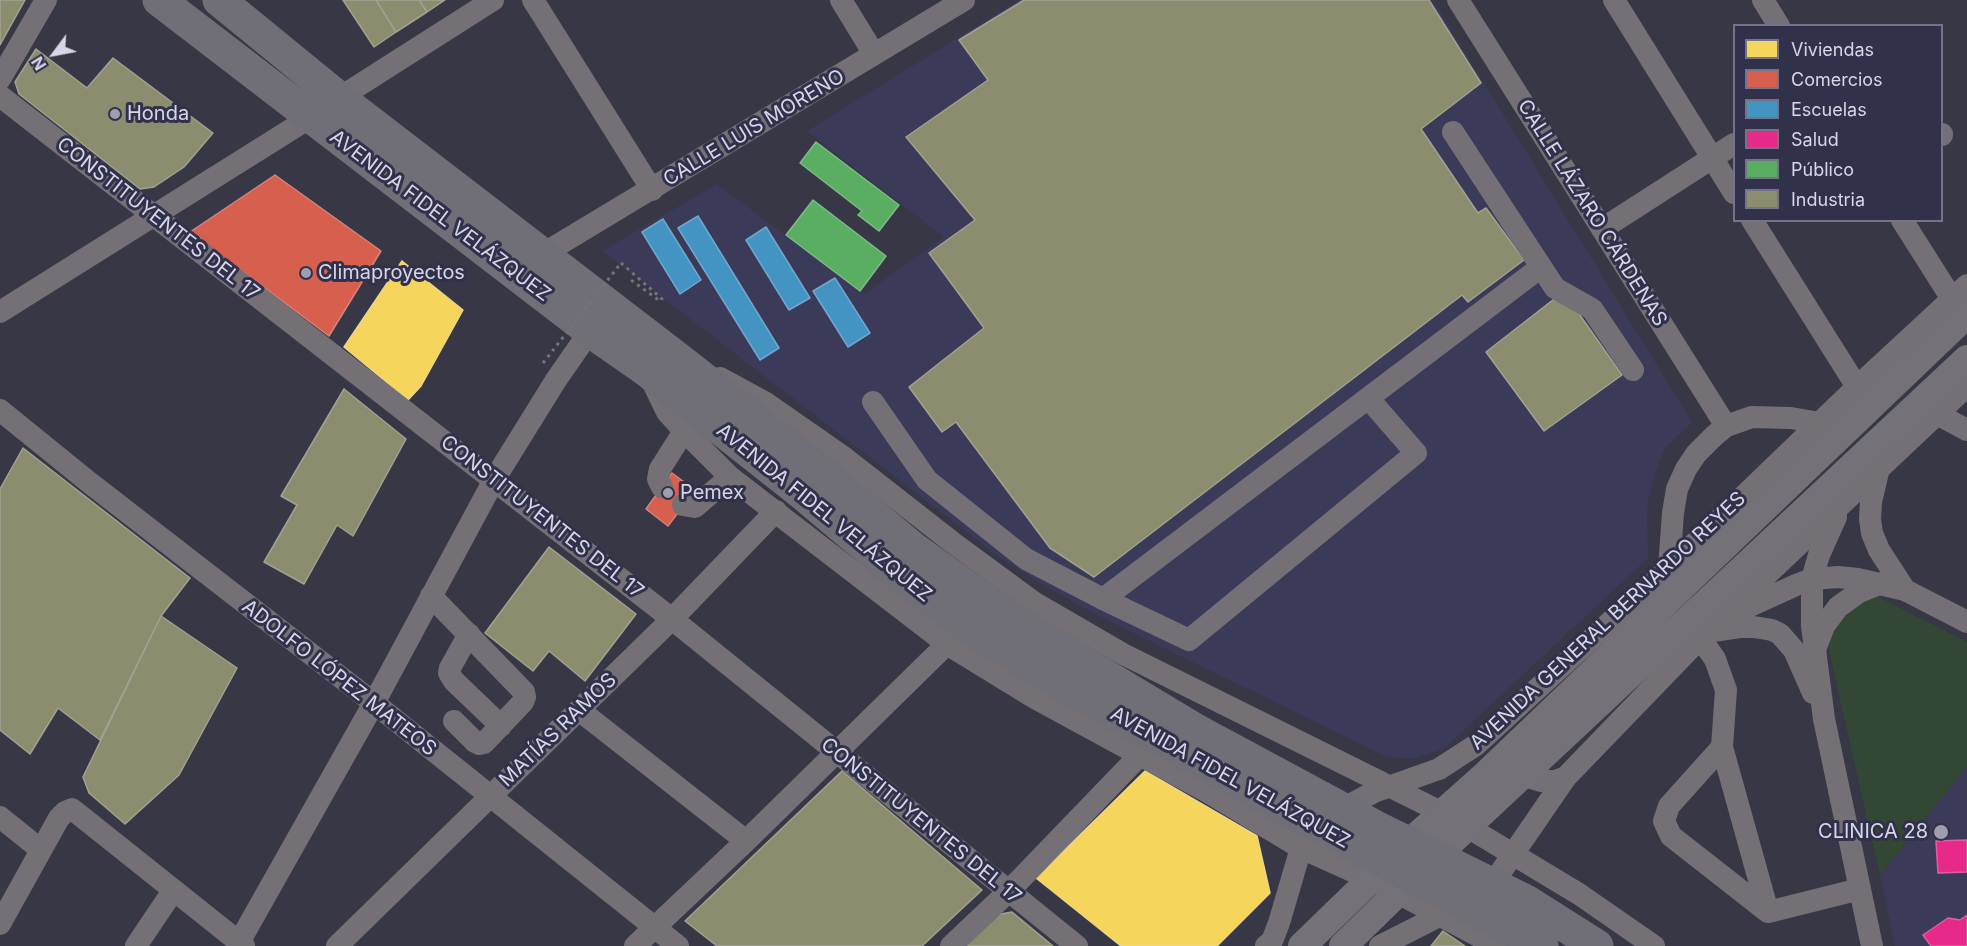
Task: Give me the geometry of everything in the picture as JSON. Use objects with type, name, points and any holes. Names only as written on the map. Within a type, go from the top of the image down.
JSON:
[{"type":"highway","name":"AVENIDA FIDEL VELÁZQUEZ","points":[[219,0],[339,98],[686,364],[796,489],[914,549],[1016,622],[1194,729],[1376,827],[1526,901],[1597,946]]},
{"type":"highway","name":"AVENIDA FIDEL VELÁZQUEZ","points":[[160,4],[646,370],[796,489],[900,576],[972,630],[1059,683],[1307,821],[1542,946]]},
{"type":"main road","name":"AVENIDA GENERAL BERNARDO REYES","points":[[1302,946],[1399,852],[1490,770],[1962,299]]},
{"type":"main road","points":[[1343,946],[1967,359]]},
{"type":"street","points":[[0,79],[46,0]]},
{"type":"street","points":[[339,98],[493,0]]},
{"type":"street","points":[[533,0],[652,190]]},
{"type":"street","points":[[841,0],[874,54]]},
{"type":"street","name":"CALLE LUIS MORENO","points":[[543,254],[964,0]]},
{"type":"street","points":[[1614,0],[1733,191]]},
{"type":"street","points":[[1763,0],[1778,24]]},
{"type":"street","name":"CALLE LÁZARO CÁRDENAS","points":[[1461,1],[1726,426]]},
{"type":"street","name":"CONSTITUYENTES DEL 17","points":[[0,96],[672,619],[1077,946]]},
{"type":"street","points":[[0,312],[311,117]]},
{"type":"street","points":[[1453,132],[1555,288],[1592,309],[1633,370]]},
{"type":"street","points":[[1602,229],[1733,145]]},
{"type":"street","points":[[1753,222],[1857,387]]},
{"type":"street","points":[[1904,222],[1962,299]]},
{"type":"street","points":[[1103,599],[1541,267]]},
{"type":"street","name":"AVENIDA GENERAL BERNARDO REYES","points":[[1269,943],[1285,908],[1301,848],[1328,817],[1363,797],[1439,769],[1476,745],[1669,568],[1857,387],[1962,299]]},
{"type":"street","points":[[0,924],[59,818],[69,809],[81,814],[240,945],[494,480],[590,330]]},
{"type":"street","points":[[686,364],[726,381],[766,403],[842,456],[1035,603],[1124,654],[1450,817],[1579,894],[1654,946]]},
{"type":"street","points":[[646,370],[668,412],[730,477],[796,489],[947,644],[1035,698],[1206,791],[1301,848],[1381,884],[1497,946]]},
{"type":"street","points":[[1380,946],[1472,901],[1483,892],[1498,876],[1566,777],[1708,630],[1967,386]]},
{"type":"street","points":[[873,402],[933,487],[1026,559],[1189,640],[1416,453],[1368,398]]},
{"type":"street","name":"ADOLFO LÓPEZ MATEOS","points":[[0,410],[90,483],[374,703],[678,946]]},
{"type":"street","points":[[1937,414],[1967,430]]},
{"type":"street","points":[[1669,568],[1677,489],[1696,454],[1726,426],[1752,417],[1791,418],[1820,423]]},
{"type":"street","points":[[662,488],[658,479],[660,469],[684,431]]},
{"type":"street","points":[[1879,468],[1871,502],[1872,533],[1879,550],[1905,590]]},
{"type":"street","points":[[683,505],[695,507],[730,477]]},
{"type":"street","name":"MATÍAS RAMOS","points":[[337,946],[672,619],[796,489]]},
{"type":"street","points":[[1841,506],[1819,555],[1812,579],[1810,605],[1824,719],[1872,946]]},
{"type":"street","points":[[1708,630],[1776,593],[1812,579],[1838,577],[1905,590],[1967,621]]},
{"type":"street","points":[[1815,649],[1824,626],[1838,607],[1859,592],[1882,584]]},
{"type":"street","points":[[431,596],[524,692],[523,702],[484,743],[479,744],[454,721]]},
{"type":"street","points":[[1708,630],[1754,627],[1780,634],[1788,642],[1798,659],[1824,719]]},
{"type":"street","points":[[1708,630],[1726,690],[1722,747],[1767,912]]},
{"type":"street","points":[[469,634],[449,674],[501,726]]},
{"type":"street","points":[[636,946],[947,644]]},
{"type":"street","points":[[579,710],[746,841]]},
{"type":"street","points":[[1506,717],[1501,732],[1503,746],[1508,758],[1517,769],[1528,777],[1541,781],[1555,781],[1566,777]]},
{"type":"street","points":[[1206,791],[1229,791],[1240,787],[1256,771],[1263,749],[1259,727],[1253,718]]},
{"type":"street","points":[[1722,747],[1669,806],[1664,821],[1671,836],[1767,912]]},
{"type":"street","points":[[951,946],[1008,892],[1140,755]]},
{"type":"street","points":[[0,817],[41,850]]},
{"type":"street","points":[[1767,912],[1860,889]]},
{"type":"street","points":[[136,946],[173,891]]},
{"type":"street","points":[[1556,946],[1567,931],[1587,920],[1610,920],[1620,924]]},
{"type":"street","points":[[1269,943],[1284,939],[1308,946]]},
{"type":"path","points":[[543,363],[621,263],[662,299],[660,301],[631,280]]},
{"type":"shaded area","points":[[1019,0],[1433,0],[1692,422],[1665,448],[1657,468],[1648,501],[1648,558],[1440,750],[1416,758],[1395,758],[1383,755],[1105,619],[1048,588],[999,557],[602,251],[717,184],[864,294],[944,237],[807,131]]},
{"type":"shaded area","name":"CLINICA 28","points":[[1967,766],[1967,946],[1895,946],[1880,875]]},
{"type":"green space","points":[[1878,597],[1967,642],[1967,766],[1880,875],[1829,651],[1830,634],[1858,600]]},
{"type":"building: Viviendas","points":[[402,261],[463,310],[421,386],[408,400],[344,347]]},
{"type":"building: Viviendas","points":[[1145,771],[1257,836],[1270,893],[1217,946],[1121,946],[1036,878]]},
{"type":"building: Comercios","name":"Climaproyectos","points":[[275,175],[381,251],[329,336],[190,232]]},
{"type":"building: Comercios","points":[[672,473],[695,490],[668,526],[646,509]]},
{"type":"building: Escuelas","points":[[698,216],[779,348],[760,360],[678,228]]},
{"type":"building: Escuelas","points":[[663,219],[701,280],[680,294],[642,232]]},
{"type":"building: Escuelas","points":[[766,227],[810,298],[789,310],[746,240]]},
{"type":"building: Escuelas","points":[[835,278],[870,333],[848,347],[813,291]]},
{"type":"building: Salud","points":[[1967,840],[1967,872],[1938,873],[1936,841]]},
{"type":"building: Salud","points":[[1967,915],[1967,946],[1931,946],[1923,935],[1948,918],[1960,920]]},
{"type":"building: Público","points":[[816,142],[899,205],[879,231],[858,215],[862,211],[800,163]]},
{"type":"building: Público","points":[[813,200],[886,256],[860,291],[786,235]]},
{"type":"building: Industria","points":[[0,0],[25,0],[0,45]]},
{"type":"building: Industria","points":[[343,0],[376,0],[396,32],[374,47]]},
{"type":"building: Industria","points":[[376,0],[419,0],[427,12],[396,32]]},
{"type":"building: Industria","points":[[419,0],[445,0],[427,12]]},
{"type":"building: Industria","points":[[1024,0],[1429,0],[1481,83],[1421,129],[1478,213],[1486,208],[1524,260],[1468,302],[1462,295],[1094,577],[1050,548],[956,422],[942,432],[909,387],[984,328],[929,253],[975,220],[906,137],[988,80],[959,40]]},
{"type":"building: Industria","name":"Honda","points":[[36,49],[87,88],[113,58],[213,133],[184,167],[154,187],[140,189],[19,94],[15,82]]},
{"type":"building: Industria","points":[[1558,296],[1570,301],[1622,375],[1544,431],[1486,352]]},
{"type":"building: Industria","points":[[344,389],[406,439],[353,536],[337,525],[304,584],[264,562],[297,505],[281,496]]},
{"type":"building: Industria","points":[[23,448],[190,578],[161,616],[100,740],[58,708],[30,754],[0,730],[0,489]]},
{"type":"building: Industria","points":[[549,547],[636,614],[585,681],[549,651],[533,671],[485,633]]},
{"type":"building: Industria","points":[[161,616],[237,668],[179,775],[125,824],[89,793],[83,777]]},
{"type":"building: Industria","points":[[842,771],[982,890],[922,946],[717,946],[685,921]]},
{"type":"building: Industria","points":[[1012,912],[1053,946],[965,946],[995,915]]},
{"type":"building: Industria","points":[[1443,931],[1465,946],[1431,946]]},
{"type":"place","name":"Honda","points":[[115,114]]},
{"type":"place","name":"Climaproyectos","points":[[306,273]]},
{"type":"place","name":"Pemex","points":[[668,493]]},
{"type":"place","name":"CLINICA 28","points":[[1941,832]]}]
